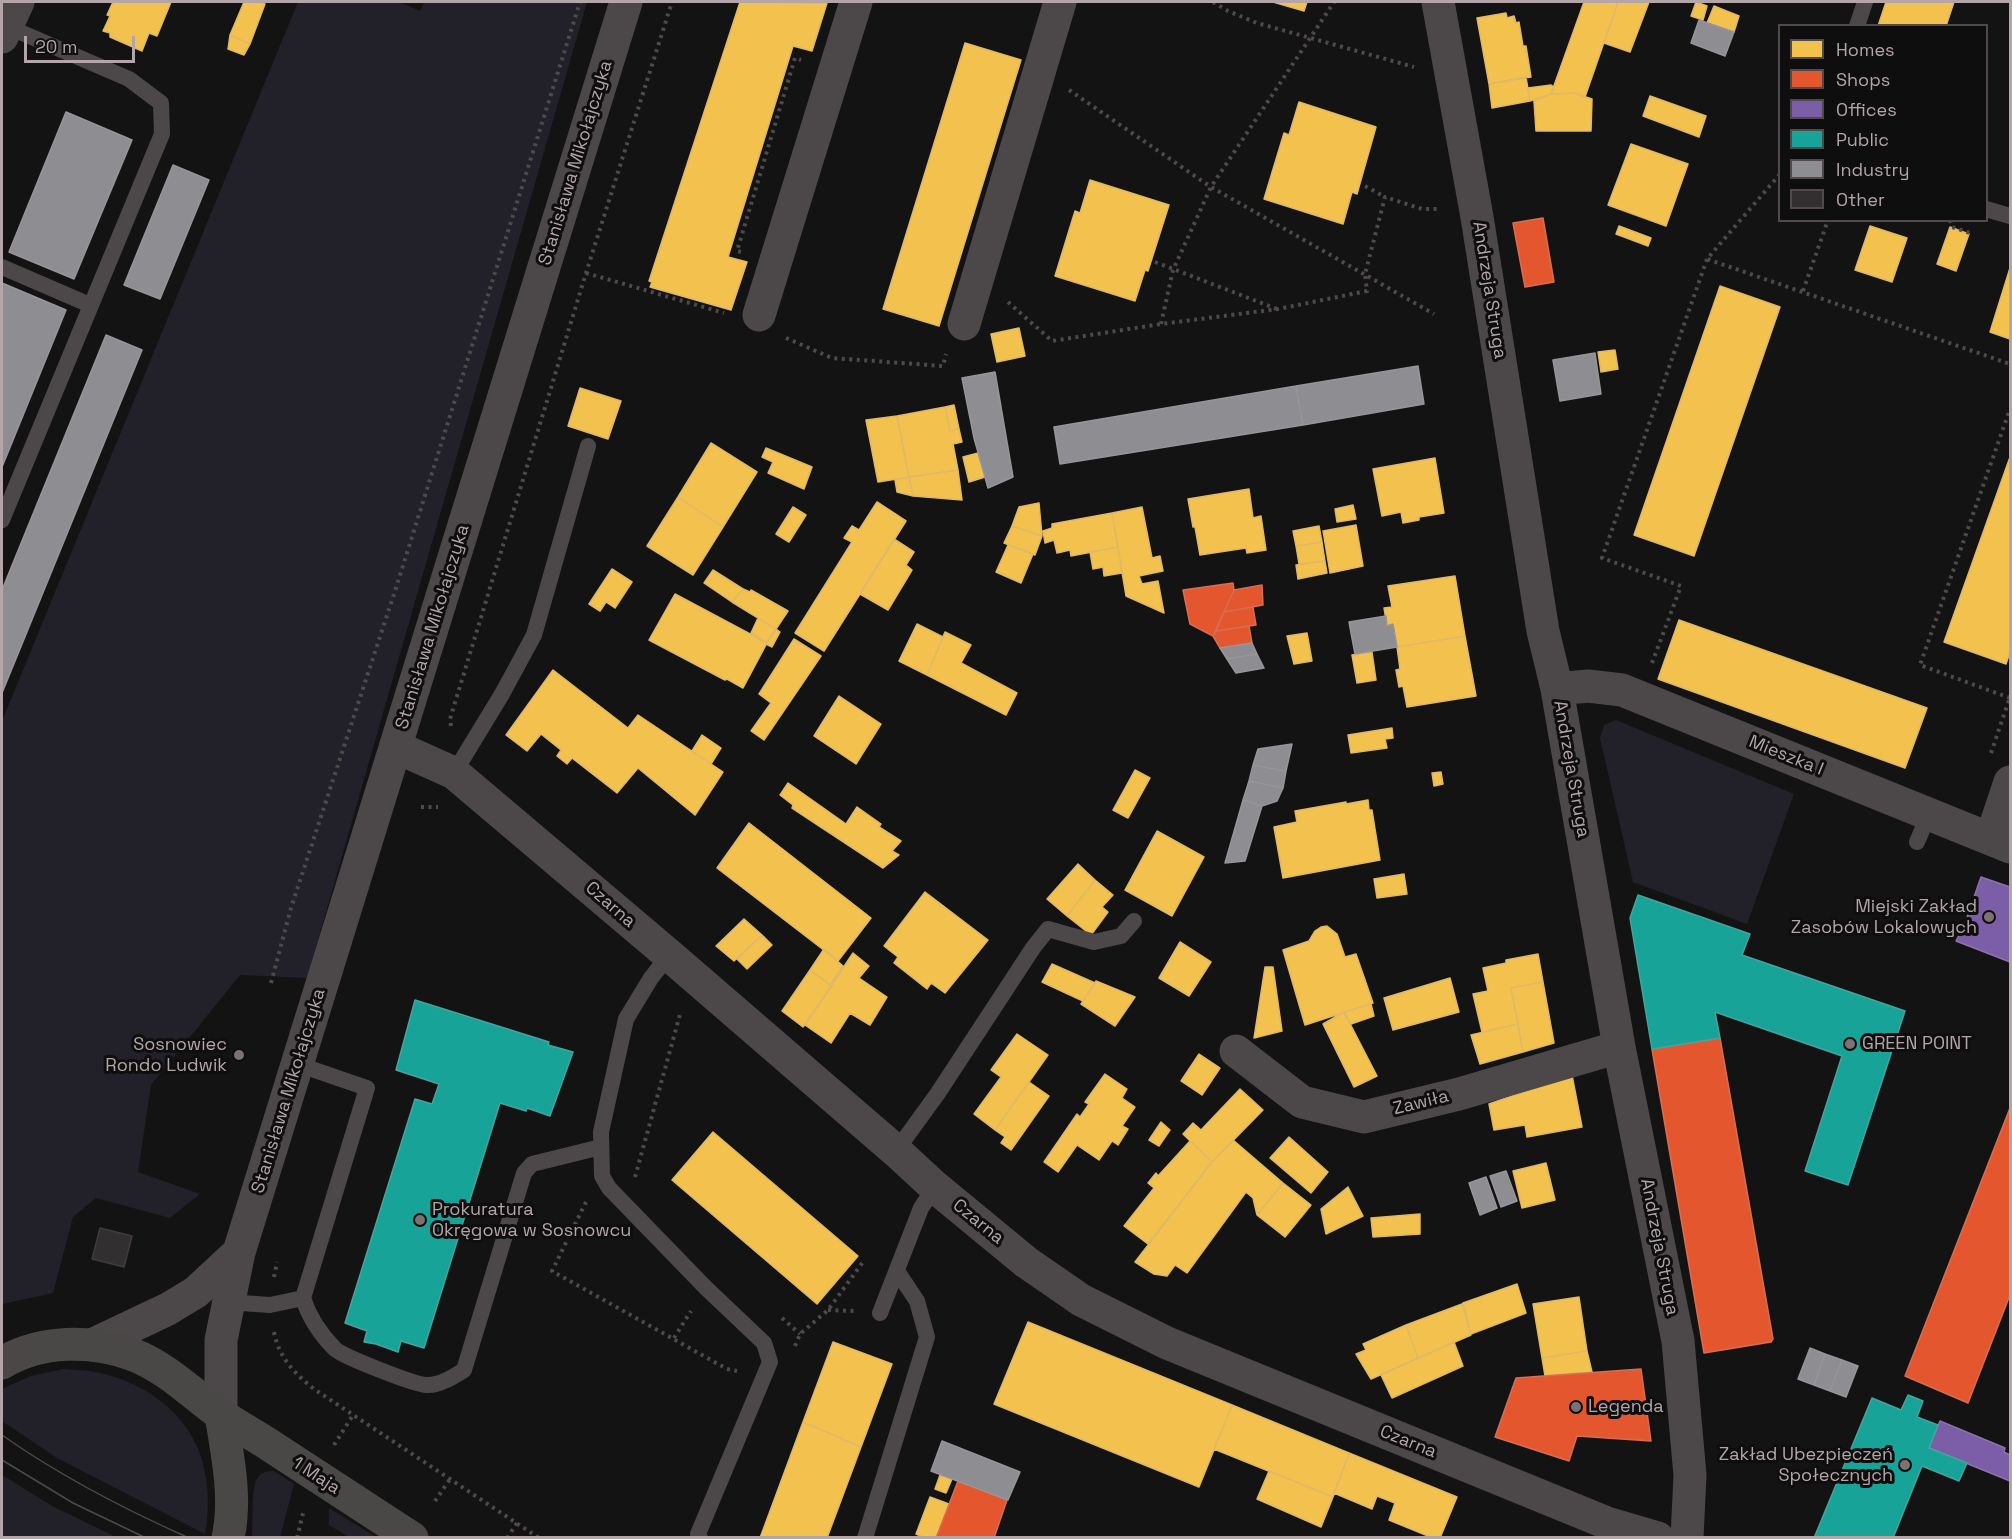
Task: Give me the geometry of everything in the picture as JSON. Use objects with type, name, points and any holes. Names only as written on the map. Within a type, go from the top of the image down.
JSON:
[{"type":"main road","name":"1 Maja","points":[[2,1363],[14,1355],[64,1344],[92,1345],[134,1355],[180,1382],[221,1414],[411,1538]]},
{"type":"main road","points":[[221,1414],[231,1487],[232,1520],[228,1538]]},
{"type":"street","name":"Stanisława Mikołajczyka","points":[[221,1414],[221,1340],[239,1252],[626,2]]},
{"type":"street","points":[[759,315],[856,2]]},
{"type":"street","points":[[964,324],[1059,2]]},
{"type":"street","name":"Andrzeja Struga","points":[[1438,2],[1477,217],[1543,631],[1557,689],[1619,1047],[1678,1341],[1690,1475],[1687,1538]]},
{"type":"street","name":"Mieszka I","points":[[1557,689],[1588,686],[1622,690],[1923,828],[2001,843]]},
{"type":"street","name":"Czarna","points":[[396,747],[460,762],[669,955],[896,1151],[935,1188],[1026,1262],[1081,1300],[1167,1343],[1607,1524],[1658,1538]]},
{"type":"street","points":[[2001,843],[2010,782]]},
{"type":"street","name":"Zawiła","points":[[1236,1051],[1302,1102],[1364,1117],[1459,1094],[1619,1047]]},
{"type":"street","name":"Stanisława Mikołajczyka","points":[[92,1345],[168,1310],[196,1292],[239,1252]]},
{"type":"lane","points":[[1858,24],[1865,2]]},
{"type":"lane","points":[[2,520],[162,134],[161,103],[129,79],[8,22]]},
{"type":"lane","points":[[1988,210],[2010,216]]},
{"type":"lane","points":[[2,267],[90,305]]},
{"type":"lane","points":[[460,762],[502,694],[534,635],[588,446]]},
{"type":"lane","points":[[896,1151],[938,1093],[1048,929],[1094,942],[1121,936],[1134,921]]},
{"type":"lane","points":[[669,955],[651,978],[626,1019],[601,1132],[602,1176],[609,1188],[706,1288],[764,1343],[770,1362],[698,1534],[700,1538]]},
{"type":"lane","points":[[297,1064],[367,1088],[303,1298],[308,1315],[336,1350],[384,1372],[426,1385],[449,1380],[464,1370],[524,1173],[532,1164],[602,1147]]},
{"type":"lane","points":[[880,1313],[921,1208],[935,1188]]},
{"type":"lane","points":[[866,1538],[927,1337],[917,1301],[897,1272]]},
{"type":"lane","points":[[227,1302],[270,1305],[303,1298]]},
{"type":"path","points":[[271,983],[291,908],[395,591],[580,2]]},
{"type":"path","points":[[460,762],[450,718],[586,273],[672,2]]},
{"type":"path","points":[[1213,2],[1228,11],[1257,22],[1419,68]]},
{"type":"path","points":[[1161,324],[1173,270],[1211,187],[1334,2]]},
{"type":"path","points":[[1038,68],[1211,187],[1434,314]]},
{"type":"path","points":[[1649,670],[1681,586],[1602,558],[1707,259],[1778,175]]},
{"type":"path","points":[[1365,186],[1422,209],[1443,209]]},
{"type":"path","points":[[979,276],[1052,341],[1278,309],[1367,291],[1365,274],[1385,196]]},
{"type":"path","points":[[1803,291],[1827,222]]},
{"type":"path","points":[[1707,259],[2010,364]]},
{"type":"path","points":[[1155,262],[1278,309]]},
{"type":"path","points":[[1990,753],[2010,698],[1920,665],[2010,409]]},
{"type":"path","points":[[609,1188],[588,1198],[552,1271],[727,1370],[764,1377]]},
{"type":"path","points":[[277,1262],[270,1305],[275,1338],[285,1360],[308,1384],[539,1538]]},
{"type":"path","points":[[828,1310],[855,1311]]},
{"type":"path","points":[[336,1442],[353,1415]]},
{"type":"path","points":[[435,1501],[450,1479]]},
{"type":"path","points":[[297,1538],[305,1503]]},
{"type":"path","points":[[507,1538],[517,1523]]},
{"type":"shaded area","points":[[298,2],[399,2],[420,11],[424,2],[587,2],[307,978],[240,975],[151,1085],[138,1172],[200,1194],[170,1218],[96,1198],[73,1217],[53,1293],[2,1304],[2,721]]},
{"type":"shaded area","points":[[1616,720],[1794,794],[1747,924],[1633,882],[1600,738],[1604,725]]},
{"type":"shaded area","points":[[63,1369],[95,1372],[127,1381],[156,1398],[181,1421],[191,1434],[202,1459],[208,1502],[205,1534],[57,1458],[2,1421],[2,1390],[4,1388],[31,1376]]},
{"type":"shaded area","points":[[274,1471],[294,1484],[280,1537],[252,1537],[255,1484],[262,1473]]},
{"type":"shaded area","points":[[2,1475],[52,1506],[112,1535],[111,1537],[2,1537]]},
{"type":"shaded area","points":[[329,1508],[376,1537],[349,1537],[329,1525]]},
{"type":"building: Homes","points":[[113,2],[171,2],[157,36],[149,33],[142,51],[110,37],[110,33],[103,31]]},
{"type":"building: Homes","points":[[244,2],[265,4],[250,44],[230,35]]},
{"type":"building: Homes","points":[[740,2],[827,3],[812,51],[793,46],[728,257],[747,262],[731,310],[650,287],[652,282],[649,281]]},
{"type":"building: Homes","points":[[1273,2],[1307,2],[1304,11]]},
{"type":"building: Homes","points":[[1584,2],[1618,2],[1585,97],[1574,93],[1551,94]]},
{"type":"building: Homes","points":[[1618,2],[1649,2],[1630,52],[1604,43]]},
{"type":"building: Homes","points":[[1696,2],[1707,6],[1703,20],[1691,16]]},
{"type":"building: Homes","points":[[1886,2],[1954,2],[1947,24],[1879,24]]},
{"type":"building: Homes","points":[[1714,6],[1739,16],[1734,32],[1707,23]]},
{"type":"building: Homes","points":[[1506,13],[1507,18],[1514,16],[1516,23],[1519,22],[1531,77],[1489,84],[1477,18]]},
{"type":"building: Homes","points":[[230,35],[250,44],[244,55],[228,49]]},
{"type":"building: Homes","points":[[965,43],[1021,60],[939,326],[883,309]]},
{"type":"building: Homes","points":[[1526,77],[1530,101],[1492,108],[1489,84]]},
{"type":"building: Homes","points":[[1551,85],[1554,87],[1551,94],[1530,101],[1528,88]]},
{"type":"building: Homes","points":[[1574,93],[1592,99],[1591,131],[1536,131],[1534,101],[1551,94]]},
{"type":"building: Homes","points":[[1650,96],[1706,116],[1699,137],[1643,116]]},
{"type":"building: Homes","points":[[1299,102],[1376,127],[1357,194],[1352,192],[1343,224],[1264,199],[1284,133],[1289,135]]},
{"type":"building: Homes","points":[[1631,144],[1688,164],[1666,226],[1608,205]]},
{"type":"building: Homes","points":[[1090,180],[1169,205],[1148,271],[1145,270],[1135,301],[1055,276],[1075,211],[1080,213]]},
{"type":"building: Homes","points":[[1619,226],[1651,238],[1648,246],[1616,234]]},
{"type":"building: Homes","points":[[1870,226],[1907,238],[1892,282],[1855,270]]},
{"type":"building: Homes","points":[[1950,227],[1969,234],[1956,271],[1937,264]]},
{"type":"building: Homes","points":[[2010,268],[2010,339],[1990,332]]},
{"type":"building: Homes","points":[[1720,286],[1780,307],[1694,556],[1634,535]]},
{"type":"building: Homes","points":[[1019,328],[1025,356],[997,362],[991,334]]},
{"type":"building: Homes","points":[[1615,350],[1618,369],[1601,372],[1598,352]]},
{"type":"building: Homes","points":[[580,388],[621,401],[608,439],[568,426]]},
{"type":"building: Homes","points":[[954,405],[959,429],[950,431],[945,407]]},
{"type":"building: Homes","points":[[945,407],[950,431],[959,429],[962,442],[953,444],[958,470],[909,477],[897,416]]},
{"type":"building: Homes","points":[[897,416],[909,477],[878,482],[866,420]]},
{"type":"building: Homes","points":[[711,443],[757,472],[723,527],[678,497]]},
{"type":"building: Homes","points":[[766,448],[812,467],[804,489],[768,473],[773,462],[762,457]]},
{"type":"building: Homes","points":[[978,453],[985,477],[969,482],[963,457]]},
{"type":"building: Homes","points":[[2010,457],[2010,652],[2006,664],[1944,642]]},
{"type":"building: Homes","points":[[1435,458],[1444,513],[1419,517],[1419,520],[1403,523],[1401,512],[1382,516],[1373,469]]},
{"type":"building: Homes","points":[[958,470],[962,500],[913,496],[909,477]]},
{"type":"building: Homes","points":[[909,477],[913,496],[897,492],[895,480]]},
{"type":"building: Homes","points":[[1249,489],[1253,518],[1261,516],[1266,550],[1247,553],[1246,548],[1200,555],[1188,499]]},
{"type":"building: Homes","points":[[678,497],[723,527],[693,575],[647,546]]},
{"type":"building: Homes","points":[[877,502],[906,521],[824,651],[795,633],[852,542],[844,538],[852,526],[859,530]]},
{"type":"building: Homes","points":[[1039,503],[1042,536],[1012,526],[1019,507]]},
{"type":"building: Homes","points":[[1353,505],[1356,519],[1337,522],[1335,509]]},
{"type":"building: Homes","points":[[793,507],[806,515],[789,542],[776,534]]},
{"type":"building: Homes","points":[[1142,507],[1152,558],[1160,556],[1163,571],[1139,576],[1142,584],[1158,581],[1164,613],[1126,596],[1112,513]]},
{"type":"building: Homes","points":[[1112,513],[1118,547],[1071,556],[1070,550],[1057,553],[1054,540],[1045,543],[1043,531],[1052,528],[1052,524]]},
{"type":"building: Homes","points":[[1356,525],[1363,566],[1330,573],[1323,531]]},
{"type":"building: Homes","points":[[1012,526],[1042,536],[1035,555],[1004,543]]},
{"type":"building: Homes","points":[[1319,526],[1322,542],[1296,546],[1293,531]]},
{"type":"building: Homes","points":[[894,539],[914,552],[906,565],[912,570],[888,610],[860,594]]},
{"type":"building: Homes","points":[[1322,542],[1325,561],[1299,564],[1296,546]]},
{"type":"building: Homes","points":[[1008,545],[1033,554],[1021,583],[996,572]]},
{"type":"building: Homes","points":[[1118,547],[1122,573],[1104,576],[1103,567],[1093,569],[1090,552]]},
{"type":"building: Homes","points":[[1325,561],[1327,573],[1298,579],[1296,565]]},
{"type":"building: Homes","points":[[612,569],[632,582],[615,608],[606,602],[600,611],[589,604]]},
{"type":"building: Homes","points":[[713,570],[743,589],[732,602],[704,583]]},
{"type":"building: Homes","points":[[1455,576],[1465,636],[1397,647],[1393,624],[1387,626],[1384,608],[1392,607],[1388,586]]},
{"type":"building: Homes","points":[[743,589],[750,592],[751,590],[788,611],[776,629],[732,602]]},
{"type":"building: Homes","points":[[675,594],[767,643],[743,688],[649,640]]},
{"type":"building: Homes","points":[[758,618],[776,629],[767,643],[751,633]]},
{"type":"building: Homes","points":[[1679,620],[1927,708],[1905,768],[1658,679]]},
{"type":"building: Homes","points":[[917,624],[943,637],[927,675],[899,661]]},
{"type":"building: Homes","points":[[776,629],[780,632],[772,647],[766,644]]},
{"type":"building: Homes","points":[[945,632],[971,645],[961,663],[1017,693],[1006,715],[927,675]]},
{"type":"building: Homes","points":[[1307,633],[1312,661],[1294,664],[1287,636]]},
{"type":"building: Homes","points":[[1465,636],[1476,696],[1407,707],[1403,686],[1399,687],[1396,670],[1400,669],[1397,647]]},
{"type":"building: Homes","points":[[794,639],[821,656],[764,740],[751,731],[771,703],[759,694]]},
{"type":"building: Homes","points":[[1372,652],[1376,680],[1357,683],[1352,655]]},
{"type":"building: Homes","points":[[553,670],[628,728],[638,715],[723,772],[695,815],[638,768],[617,793],[572,758],[567,764],[557,756],[561,750],[541,734],[527,751],[506,735]]},
{"type":"building: Homes","points":[[839,696],[881,724],[856,764],[814,736]]},
{"type":"building: Homes","points":[[1392,728],[1393,738],[1385,739],[1387,748],[1351,753],[1348,735]]},
{"type":"building: Homes","points":[[702,735],[721,748],[711,764],[692,751]]},
{"type":"building: Homes","points":[[1135,770],[1150,778],[1128,818],[1113,810]]},
{"type":"building: Homes","points":[[1441,772],[1443,784],[1434,786],[1432,773]]},
{"type":"building: Homes","points":[[788,783],[846,824],[857,807],[881,824],[879,827],[901,841],[892,851],[899,855],[883,868],[792,808],[793,805],[780,795]]},
{"type":"building: Homes","points":[[1368,800],[1369,810],[1372,810],[1380,860],[1283,878],[1274,827],[1297,822],[1295,811]]},
{"type":"building: Homes","points":[[749,823],[871,918],[838,961],[717,868]]},
{"type":"building: Homes","points":[[1157,831],[1204,857],[1172,916],[1125,890]]},
{"type":"building: Homes","points":[[1078,864],[1095,880],[1067,916],[1047,899]]},
{"type":"building: Homes","points":[[1404,874],[1407,894],[1377,898],[1374,879]]},
{"type":"building: Homes","points":[[1095,880],[1113,895],[1102,907],[1108,912],[1091,935],[1067,916]]},
{"type":"building: Homes","points":[[925,892],[988,940],[945,993],[931,983],[927,989],[894,963],[898,957],[884,946]]},
{"type":"building: Homes","points":[[744,919],[762,935],[734,961],[716,946]]},
{"type":"building: Homes","points":[[1327,926],[1337,934],[1345,957],[1356,954],[1373,1003],[1305,1025],[1283,950],[1309,941],[1315,931]]},
{"type":"building: Homes","points":[[762,935],[772,945],[747,969],[737,959]]},
{"type":"building: Homes","points":[[1180,942],[1211,962],[1189,996],[1159,978]]},
{"type":"building: Homes","points":[[824,949],[843,966],[830,985],[810,970]]},
{"type":"building: Homes","points":[[853,953],[869,966],[859,978],[887,997],[870,1025],[850,1013],[831,1043],[805,1025]]},
{"type":"building: Homes","points":[[1538,954],[1543,982],[1511,988],[1518,1024],[1482,1032],[1473,994],[1488,991],[1483,968],[1506,963],[1506,960]]},
{"type":"building: Homes","points":[[1052,964],[1095,983],[1083,1001],[1042,982]]},
{"type":"building: Homes","points":[[1265,967],[1273,967],[1282,1031],[1254,1038]]},
{"type":"building: Homes","points":[[810,970],[832,986],[803,1027],[782,1011]]},
{"type":"building: Homes","points":[[1450,978],[1459,1012],[1393,1030],[1384,998]]},
{"type":"building: Homes","points":[[1096,981],[1135,997],[1115,1026],[1081,1004]]},
{"type":"building: Homes","points":[[1543,982],[1554,1043],[1523,1052],[1511,988]]},
{"type":"building: Homes","points":[[1371,1004],[1374,1016],[1351,1024],[1344,1012]]},
{"type":"building: Homes","points":[[1344,1012],[1377,1076],[1354,1087],[1323,1024]]},
{"type":"building: Homes","points":[[1518,1024],[1523,1052],[1480,1064],[1471,1035]]},
{"type":"building: Homes","points":[[1017,1034],[1048,1055],[995,1130],[974,1114],[1001,1077],[991,1070]]},
{"type":"building: Homes","points":[[1199,1054],[1220,1068],[1202,1095],[1181,1081]]},
{"type":"building: Homes","points":[[1105,1074],[1127,1089],[1122,1098],[1135,1107],[1122,1126],[1128,1129],[1118,1145],[1112,1141],[1099,1160],[1077,1145],[1058,1172],[1044,1162],[1077,1114],[1080,1117],[1089,1104],[1085,1102]]},
{"type":"building: Homes","points":[[1572,1075],[1582,1127],[1527,1137],[1525,1125],[1494,1130],[1489,1104]]},
{"type":"building: Homes","points":[[1029,1082],[1049,1096],[1011,1150],[1001,1143],[1005,1137],[995,1130]]},
{"type":"building: Homes","points":[[1240,1089],[1263,1110],[1212,1162],[1183,1134],[1193,1123],[1201,1130]]},
{"type":"building: Homes","points":[[1161,1122],[1170,1130],[1159,1146],[1149,1140]]},
{"type":"building: Homes","points":[[713,1132],[858,1256],[817,1304],[672,1180]]},
{"type":"building: Homes","points":[[1289,1137],[1328,1172],[1311,1193],[1270,1158]]},
{"type":"building: Homes","points":[[1233,1140],[1283,1183],[1257,1215],[1253,1198],[1246,1192],[1187,1273],[1175,1265],[1167,1276],[1154,1274],[1135,1262],[1212,1162]]},
{"type":"building: Homes","points":[[1190,1141],[1212,1162],[1148,1244],[1124,1226],[1154,1188],[1148,1183],[1156,1173],[1158,1176]]},
{"type":"building: Homes","points":[[1546,1163],[1555,1200],[1522,1208],[1513,1171]]},
{"type":"building: Homes","points":[[1283,1183],[1311,1205],[1285,1237],[1257,1215]]},
{"type":"building: Homes","points":[[1348,1187],[1363,1216],[1326,1234],[1321,1209]]},
{"type":"building: Homes","points":[[1420,1214],[1420,1234],[1373,1237],[1371,1218]]},
{"type":"building: Homes","points":[[1517,1284],[1526,1313],[1471,1334],[1463,1303]]},
{"type":"building: Homes","points":[[1579,1297],[1587,1351],[1542,1358],[1533,1304]]},
{"type":"building: Homes","points":[[1462,1304],[1471,1335],[1418,1358],[1406,1325]]},
{"type":"building: Homes","points":[[1028,1322],[1232,1405],[1199,1487],[994,1404]]},
{"type":"building: Homes","points":[[1406,1325],[1418,1358],[1371,1379],[1356,1354],[1366,1350],[1363,1344]]},
{"type":"building: Homes","points":[[833,1342],[892,1364],[861,1447],[803,1422]]},
{"type":"building: Homes","points":[[1454,1342],[1463,1366],[1392,1398],[1381,1375]]},
{"type":"building: Homes","points":[[1587,1351],[1592,1372],[1545,1376],[1542,1358]]},
{"type":"building: Homes","points":[[1232,1405],[1349,1453],[1333,1497],[1214,1449]]},
{"type":"building: Homes","points":[[803,1422],[861,1447],[827,1538],[760,1538]]},
{"type":"building: Homes","points":[[1349,1453],[1457,1497],[1440,1538],[1433,1538],[1389,1520],[1395,1503],[1377,1496],[1372,1509],[1334,1493]]},
{"type":"building: Homes","points":[[1269,1471],[1333,1497],[1321,1527],[1257,1499]]},
{"type":"building: Homes","points":[[940,1475],[952,1479],[946,1493],[935,1489]]},
{"type":"building: Homes","points":[[930,1497],[949,1504],[937,1538],[925,1538],[916,1534]]},
{"type":"building: Shops","points":[[1543,218],[1554,282],[1525,287],[1513,223]]},
{"type":"building: Shops","points":[[1233,583],[1234,590],[1213,636],[1190,624],[1183,590]]},
{"type":"building: Shops","points":[[1262,585],[1263,605],[1224,612],[1234,590]]},
{"type":"building: Shops","points":[[1253,607],[1256,625],[1216,631],[1224,612]]},
{"type":"building: Shops","points":[[1249,626],[1252,643],[1220,648],[1213,636],[1216,631]]},
{"type":"building: Shops","points":[[1720,1038],[1773,1339],[1771,1342],[1704,1353],[1652,1049]]},
{"type":"building: Shops","points":[[2010,1108],[2010,1295],[1968,1403],[1905,1376]]},
{"type":"building: Shops","name":"Legenda","points":[[1641,1369],[1651,1441],[1577,1436],[1569,1461],[1495,1437],[1516,1378]]},
{"type":"building: Shops","points":[[958,1481],[1007,1500],[994,1538],[936,1538]]},
{"type":"building: Offices","name":"Miejski Zakład Zasobów Lokalowych","points":[[1981,877],[2010,887],[2010,962],[1956,941],[1965,923]]},
{"type":"building: Offices","points":[[1940,1421],[2005,1448],[2004,1452],[2010,1455],[2010,1481],[1929,1448]]},
{"type":"building: Public","name":"GREEN POINT","points":[[1638,895],[1750,934],[1742,955],[1905,1011],[1848,1185],[1805,1171],[1842,1056],[1715,1012],[1720,1038],[1652,1049],[1630,918]]},
{"type":"building: Public","name":"Prokuratura Okręgowa w Sosnowcu","points":[[415,1000],[549,1042],[548,1045],[573,1052],[550,1116],[527,1108],[526,1111],[500,1103],[424,1348],[401,1341],[398,1352],[364,1342],[367,1331],[345,1323],[415,1099],[432,1104],[439,1084],[396,1070]]},
{"type":"building: Public","name":"Zakład Ubezpieczeń Społecznych","points":[[1908,1395],[1923,1401],[1917,1417],[1938,1425],[1929,1448],[1967,1463],[1959,1481],[1922,1466],[1893,1538],[1814,1538],[1872,1398],[1901,1410]]},
{"type":"building: Industry","points":[[1699,20],[1734,32],[1725,56],[1691,43]]},
{"type":"building: Industry","points":[[66,112],[132,140],[74,279],[9,252]]},
{"type":"building: Industry","points":[[173,165],[209,180],[160,299],[124,285]]},
{"type":"building: Industry","points":[[2,283],[66,310],[2,467]]},
{"type":"building: Industry","points":[[106,335],[142,350],[2,693],[2,590]]},
{"type":"building: Industry","points":[[1595,353],[1601,394],[1560,401],[1553,360]]},
{"type":"building: Industry","points":[[1418,366],[1424,404],[1303,425],[1296,386]]},
{"type":"building: Industry","points":[[995,372],[1013,477],[988,488],[974,438],[962,378]]},
{"type":"building: Industry","points":[[1296,386],[1303,425],[1060,464],[1054,427]]},
{"type":"building: Industry","points":[[1386,616],[1387,626],[1393,624],[1397,647],[1355,654],[1349,622]]},
{"type":"building: Industry","points":[[1252,643],[1257,654],[1227,659],[1220,648]]},
{"type":"building: Industry","points":[[1257,654],[1264,668],[1236,673],[1227,659]]},
{"type":"building: Industry","points":[[1292,744],[1286,771],[1253,765],[1258,749]]},
{"type":"building: Industry","points":[[1253,765],[1286,771],[1283,788],[1249,781]]},
{"type":"building: Industry","points":[[1249,781],[1283,788],[1277,801],[1262,806],[1243,800]]},
{"type":"building: Industry","points":[[1243,800],[1262,806],[1245,861],[1225,863]]},
{"type":"building: Industry","points":[[1506,1171],[1517,1201],[1501,1207],[1490,1176]]},
{"type":"building: Industry","points":[[1486,1177],[1497,1208],[1480,1215],[1469,1183]]},
{"type":"building: Industry","points":[[1810,1348],[1825,1354],[1814,1385],[1798,1379]]},
{"type":"building: Industry","points":[[1825,1354],[1842,1360],[1830,1391],[1814,1385]]},
{"type":"building: Industry","points":[[1842,1360],[1858,1366],[1846,1397],[1830,1391]]},
{"type":"building: Industry","points":[[942,1441],[1020,1472],[1008,1500],[931,1471]]},
{"type":"building: Other","points":[[100,1228],[132,1236],[124,1267],[92,1259]]},
{"type":"tram line","points":[[2,1435],[93,1491],[189,1538]]},
{"type":"tram line","points":[[2,1460],[73,1503],[146,1538]]},
{"type":"place","name":"Miejski Zakład Zasobów Lokalowych","points":[[1989,917]]},
{"type":"place","name":"GREEN POINT","points":[[1850,1044]]},
{"type":"place","name":"Sosnowiec Rondo Ludwik","points":[[239,1055]]},
{"type":"place","name":"Prokuratura Okręgowa w Sosnowcu","points":[[420,1220]]},
{"type":"place","name":"Legenda","points":[[1576,1407]]},
{"type":"place","name":"Zakład Ubezpieczeń Społecznych","points":[[1905,1465]]}]
